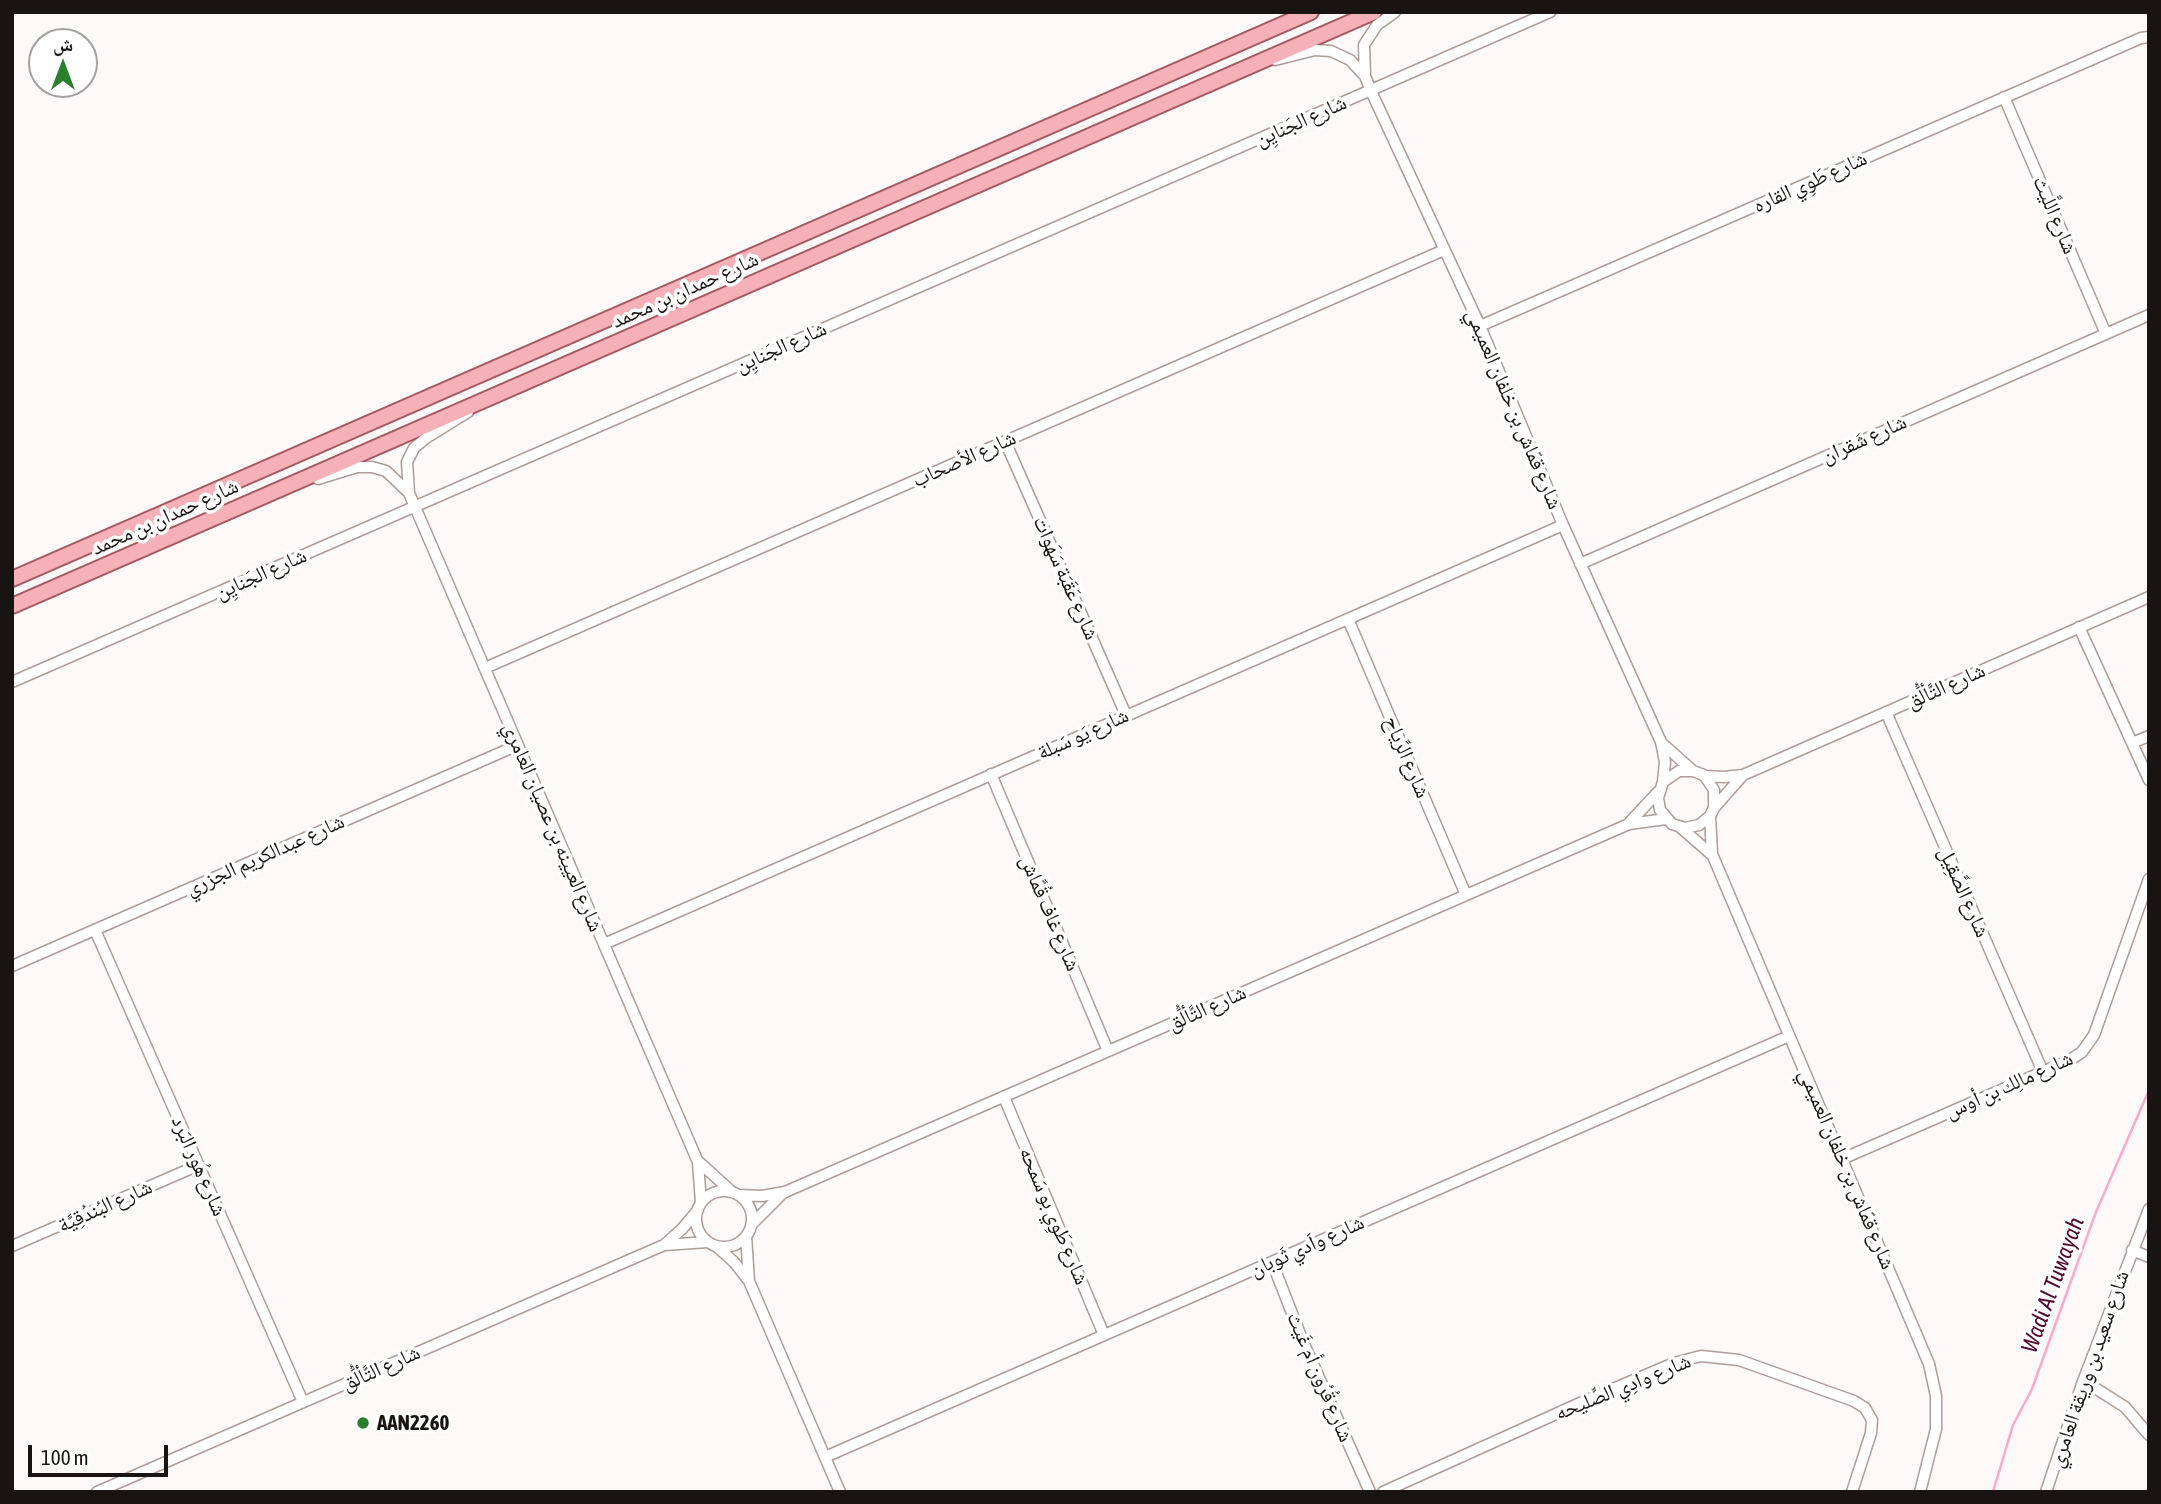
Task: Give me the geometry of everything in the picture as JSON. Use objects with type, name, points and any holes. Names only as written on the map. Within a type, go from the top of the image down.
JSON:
[{"type":"main road","name":"شارع حمدان بن محمد","points":[[12,579],[1311,12]]},
{"type":"main road","name":"شارع حمدان بن محمد","points":[[12,606],[1374,12]]},
{"type":"street","name":"شارع قمّاش بن خلفان العميمي","points":[[1395,12],[1377,25],[1367,38],[1363,52],[1365,76],[1480,326],[1563,525],[1661,742],[1665,762],[1661,787]]},
{"type":"street","name":"شارع الجَنايِن","points":[[12,682],[1550,12]]},
{"type":"street","name":"شارع طَوِي القاره","points":[[1480,326],[2146,35]]},
{"type":"street","name":"شارع قمّاش بن خلفان العميمي","points":[[1261,62],[1315,50],[1331,51],[1350,60],[1365,76]]},
{"type":"street","name":"شارع اللَّيث","points":[[2004,97],[2106,334]]},
{"type":"street","name":"شارع الأصحاب","points":[[485,668],[1444,250]]},
{"type":"street","name":"شارع شَقران","points":[[1580,564],[2149,315]]},
{"type":"street","name":"شارع العيينه بن عصيان العامري","points":[[479,402],[414,449],[407,462],[409,493],[698,1162],[699,1206]]},
{"type":"street","name":"شارع عَقَبَة سَهَوات","points":[[1005,441],[1126,715]]},
{"type":"street","name":"شارع العيينه بن عصيان العامري","points":[[284,488],[365,467],[386,471],[409,493]]},
{"type":"street","name":"شارع يَو سَبلة","points":[[604,944],[1563,525]]},
{"type":"street","name":"شارع التَّألُّق","points":[[1698,773],[1724,777],[1743,775],[2149,597]]},
{"type":"street","name":"شارع الرِّياح","points":[[1348,619],[1466,895]]},
{"type":"street","points":[[2079,627],[2149,780]]},
{"type":"street","name":"شارع الصَّقِيل","points":[[1886,712],[2043,1072]]},
{"type":"street","points":[[2132,743],[2149,736]]},
{"type":"street","name":"شارع قمّاش بن خلفان العميمي","points":[[1661,742],[1698,773]]},
{"type":"street","name":"شارع عبدالكريم الجزري","points":[[12,966],[518,745]]},
{"type":"street","points":[[1673,773],[1698,773],[1714,790],[1712,812],[1699,825],[1679,827],[1666,819],[1660,810],[1661,787],[1673,773]]},
{"type":"street","name":"شارع غاف قُمَّاش","points":[[991,774],[1108,1051]]},
{"type":"street","name":"شارع التَّألُّق","points":[[1712,812],[1743,775]]},
{"type":"street","name":"شارع التَّألُّق","points":[[1629,824],[1661,787]]},
{"type":"street","name":"شارع قمّاش بن خلفان العميمي","points":[[1712,812],[1712,854],[1924,1348],[1934,1380],[1936,1429],[1920,1492]]},
{"type":"street","name":"شارع التَّألُّق","points":[[736,1194],[762,1196],[785,1192],[1629,824],[1666,819]]},
{"type":"street","name":"شارع قمّاش بن خلفان العميمي","points":[[1679,827],[1712,854]]},
{"type":"street","name":"شارع مالِك بن أوس","points":[[1842,1159],[2076,1057],[2091,1041],[2149,879]]},
{"type":"street","name":"شارع هُور البَرد","points":[[96,930],[303,1402]]},
{"type":"street","name":"شارع واَدي ثَوبان","points":[[825,1457],[1789,1035]]},
{"type":"street","name":"شارع طَوِي بو سَمحه","points":[[1004,1097],[1104,1335]]},
{"type":"street","name":"شارع العيينه بن عصيان العامري","points":[[698,1162],[736,1194]]},
{"type":"street","name":"شارع البُندُقِيَّة","points":[[12,1246],[199,1165]]},
{"type":"street","points":[[749,1281],[747,1236],[752,1224],[751,1210],[736,1194],[716,1192],[699,1206],[697,1224],[703,1237],[734,1262],[749,1281],[840,1492]]},
{"type":"street","name":"شارع التَّألُّق","points":[[752,1224],[785,1192]]},
{"type":"street","name":"شارع التَّألُّق","points":[[97,1492],[664,1245],[682,1229],[699,1206]]},
{"type":"street","name":"شارع سعيد بن وريقة العامري","points":[[2046,1492],[2082,1384],[2149,1209]]},
{"type":"street","points":[[712,1244],[736,1244],[747,1236]]},
{"type":"street","name":"شارع التَّألُّق","points":[[664,1245],[712,1244]]},
{"type":"street","points":[[2132,1250],[2149,1257]]},
{"type":"street","name":"شارع قُرُون أم غَيث","points":[[1272,1262],[1304,1344],[1370,1492]]},
{"type":"street","name":"شارع وادِي الصِّليحه","points":[[1383,1492],[1674,1363],[1689,1358],[1713,1356],[1739,1360],[1854,1401],[1865,1408],[1872,1426],[1852,1492]]},
{"type":"street","points":[[2082,1384],[2095,1388],[2125,1406],[2149,1435]]},
{"type":"waterway","name":"Wadi Al Tuwayah","points":[[1993,1492],[2013,1425],[2032,1389],[2096,1212],[2149,1090]]},
{"type":"place","name":"AAN2260","points":[[363,1423]]}]
